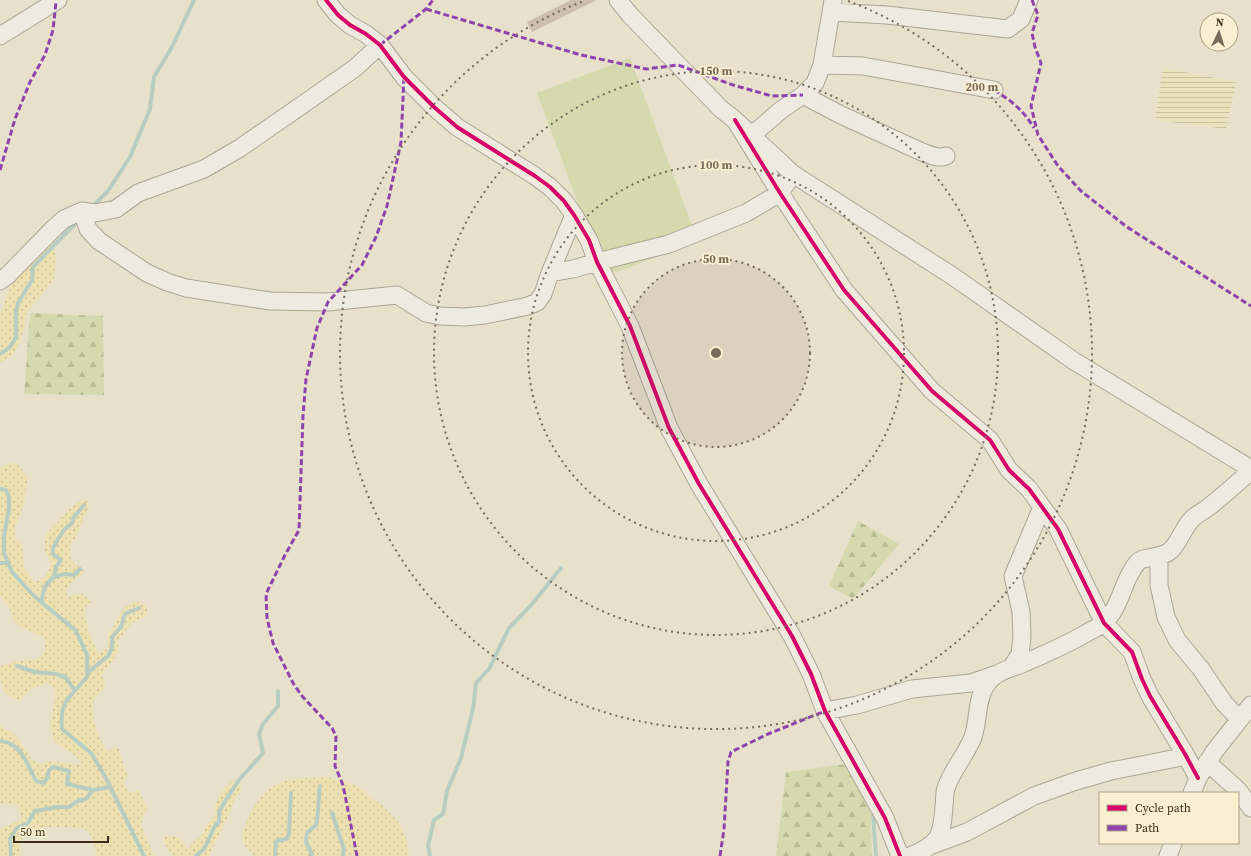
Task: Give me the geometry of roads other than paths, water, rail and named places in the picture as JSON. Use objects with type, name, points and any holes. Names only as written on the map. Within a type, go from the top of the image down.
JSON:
[{"type":"street","points":[[0,36],[58,0]]},
{"type":"street","points":[[326,0],[338,15],[380,45],[404,77],[434,107],[457,127],[514,162],[550,187],[564,201],[574,215],[589,240],[597,262],[630,326],[669,428],[699,484],[792,636],[811,674],[825,712],[885,818],[900,856]]},
{"type":"street","points":[[618,0],[630,15],[721,109],[735,120],[793,174],[952,275],[1074,361],[1251,470],[1209,507],[1193,518],[1173,548],[1158,557],[1138,561],[1130,574],[1117,605],[1104,623],[1081,637],[1011,668],[971,683],[912,689],[857,705],[825,712]]},
{"type":"street","points":[[751,136],[781,110],[803,95],[815,83],[822,65],[832,6],[887,15],[1008,29],[1021,19],[1029,0]]},
{"type":"street","points":[[0,281],[8,275],[58,224],[68,217],[82,211],[95,213],[116,209],[138,193],[210,166],[240,148],[305,103],[354,68],[380,45]]},
{"type":"street","points":[[822,65],[862,66],[994,90]]},
{"type":"street","points":[[803,95],[840,115],[933,157],[942,158],[946,156]]},
{"type":"street","points":[[735,120],[780,193],[844,290],[932,391],[990,440],[1009,470],[1029,489],[1058,529],[1104,623],[1132,652],[1142,680],[1150,696],[1185,754],[1195,786]]},
{"type":"street","points":[[550,272],[573,269],[669,244],[746,213],[780,193],[793,174]]},
{"type":"street","points":[[82,211],[88,229],[94,236],[113,251],[147,273],[167,282],[186,288],[270,301],[328,302],[397,296],[426,313],[440,316],[464,317],[513,310],[537,302],[543,294],[550,272],[574,215]]},
{"type":"street","points":[[1011,668],[1020,654],[1022,637],[1021,612],[1013,576],[1042,507]]},
{"type":"street","points":[[1158,557],[1159,585],[1166,618],[1178,640],[1201,669],[1224,703],[1239,719]]},
{"type":"street","points":[[932,845],[943,824],[945,789],[972,738],[979,711],[980,700],[986,685],[994,675]]},
{"type":"street","points":[[1195,786],[1207,762],[1251,704]]},
{"type":"street","points":[[910,856],[932,845],[967,832],[1034,796],[1111,771],[1170,760],[1185,754]]},
{"type":"street","points":[[1207,762],[1238,790],[1251,808]]},
{"type":"street","points":[[1168,856],[1173,844]]},
{"type":"waterway","points":[[91,208],[108,191],[130,157],[150,109],[154,77],[172,47],[194,0]]},
{"type":"waterway","points":[[0,354],[9,348],[16,338],[16,312],[18,303],[32,280],[33,267],[79,220]]},
{"type":"waterway","points":[[0,489],[6,490],[9,497],[9,509],[4,536],[4,553],[12,572],[35,597],[76,631],[87,655],[87,677],[71,694],[64,705],[62,712],[62,729],[91,753],[106,778],[144,856]]},
{"type":"waterway","points":[[42,602],[45,588],[54,577],[56,567],[61,560],[53,554],[53,548],[64,530],[72,523],[74,517],[84,505]]},
{"type":"waterway","points":[[0,563],[8,563]]},
{"type":"waterway","points":[[430,856],[428,846],[434,820],[443,814],[447,791],[461,758],[473,709],[476,683],[489,669],[509,628],[532,604],[561,568]]},
{"type":"waterway","points":[[54,577],[65,574],[74,575],[80,569]]},
{"type":"waterway","points":[[87,673],[108,656],[112,648],[112,637],[121,627],[125,614],[139,608]]},
{"type":"waterway","points":[[17,666],[35,672],[56,674],[65,677],[75,690]]},
{"type":"waterway","points":[[196,856],[204,849],[215,826],[219,822],[219,812],[227,798],[239,780],[263,753],[259,734],[263,724],[278,706],[278,691]]},
{"type":"waterway","points":[[0,741],[7,742],[18,750],[26,761],[36,781],[44,783],[49,770],[53,767],[69,771],[67,784],[93,790],[110,787]]},
{"type":"waterway","points":[[310,856],[312,854],[306,842],[307,833],[316,825],[320,786]]},
{"type":"waterway","points":[[11,856],[10,839],[16,829],[28,823],[35,811],[58,807],[69,807],[78,801],[86,799],[93,790]]},
{"type":"waterway","points":[[275,856],[276,841],[287,839],[289,833],[291,793]]},
{"type":"waterway","points":[[332,813],[344,849],[343,856]]},
{"type":"waterway","points":[[873,815],[876,856]]}]
